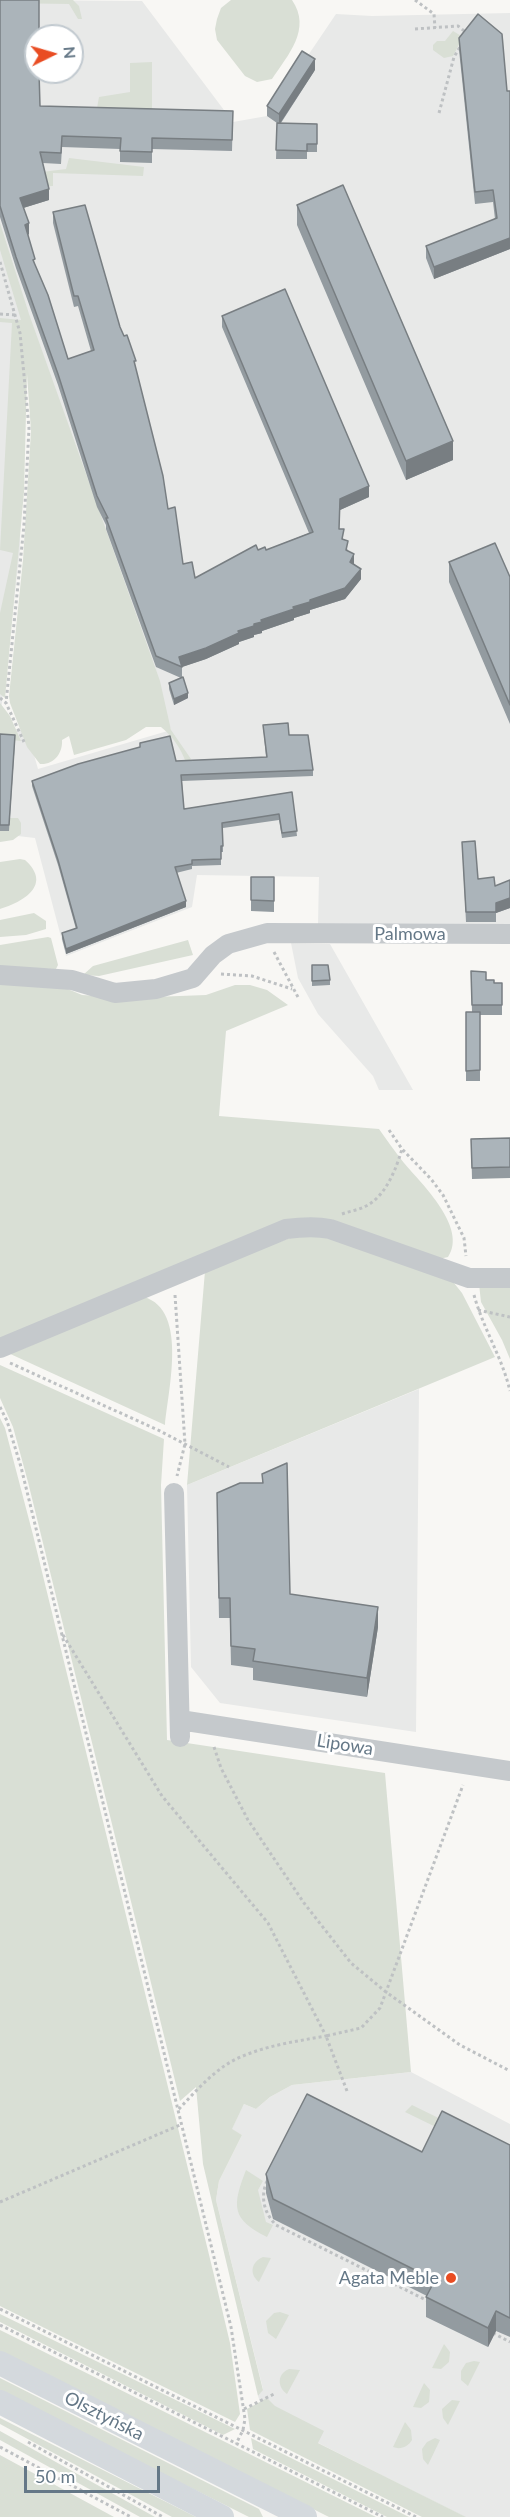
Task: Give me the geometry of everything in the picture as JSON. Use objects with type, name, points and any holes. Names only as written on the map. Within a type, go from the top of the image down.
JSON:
[{"type":"main road","name":"Olsztyńska","points":[[0,2363],[304,2517]]},
{"type":"main road","name":"Olsztyńska","points":[[0,2402],[222,2517]]},
{"type":"street","name":"Palmowa","points":[[193,978],[213,955],[228,944],[267,933],[310,935],[510,934]]},
{"type":"street","points":[[0,975],[72,980],[115,993],[156,988],[193,978]]},
{"type":"street","points":[[0,1348],[286,1229],[317,1226],[469,1278],[510,1278]]},
{"type":"street","name":"Lipowa","points":[[174,1492],[180,1728],[510,1771]]},
{"type":"path","points":[[415,0],[434,14],[435,28]]},
{"type":"path","points":[[415,29],[458,26],[468,34],[454,57],[439,113]]},
{"type":"path","points":[[0,262],[21,333],[29,428],[24,525],[6,703]]},
{"type":"path","points":[[0,314],[15,315]]},
{"type":"path","points":[[0,698],[6,703],[24,742]]},
{"type":"path","points":[[267,933],[277,962],[299,999]]},
{"type":"path","points":[[193,978],[212,974],[241,974],[273,981],[292,989]]},
{"type":"path","points":[[389,1130],[402,1149],[432,1179],[451,1208],[464,1238],[469,1278],[478,1310],[503,1364],[510,1391]]},
{"type":"path","points":[[334,1216],[367,1206],[380,1195],[396,1166],[402,1149]]},
{"type":"path","points":[[174,1492],[185,1444],[174,1297],[179,1274]]},
{"type":"path","points":[[478,1310],[510,1317]]},
{"type":"path","points":[[0,1359],[185,1444],[229,1467]]},
{"type":"path","points":[[0,1407],[7,1421],[21,1467],[231,2327],[243,2409],[243,2430],[236,2445]]},
{"type":"path","points":[[61,1632],[162,1796],[268,1923],[326,2036],[347,2091]]},
{"type":"path","points":[[214,1747],[221,1768],[248,1820],[304,1903],[351,1963],[386,1992],[460,2045],[510,2070]]},
{"type":"path","points":[[178,2110],[208,2078],[241,2056],[279,2044],[361,2028],[380,2008],[463,1785]]},
{"type":"path","points":[[0,2202],[181,2124]]},
{"type":"path","points":[[271,2173],[263,2190],[263,2199],[270,2218],[276,2224],[436,2305]]},
{"type":"path","points":[[0,2309],[416,2517]]},
{"type":"path","points":[[0,2325],[383,2517]]},
{"type":"path","points":[[489,2331],[510,2342]]},
{"type":"path","points":[[243,2409],[274,2394]]},
{"type":"path","points":[[20,2438],[163,2517]]},
{"type":"path","points":[[0,2447],[130,2517]]},
{"type":"shaded area","points":[[0,0],[142,1],[233,122],[267,116],[336,14],[372,16],[510,13],[510,924],[318,924],[319,877],[197,875],[192,907],[66,956],[35,838],[0,834],[0,730],[27,730],[38,769],[171,730],[22,336],[20,550],[0,720]]},
{"type":"shaded area","points":[[0,0],[73,0],[79,6],[82,19],[78,19],[69,4],[0,3]]},
{"type":"shaded area","points":[[231,0],[292,0],[298,11],[299,31],[291,51],[272,79],[257,82],[245,76],[217,40],[215,29],[217,19],[221,8]]},
{"type":"shaded area","points":[[453,31],[463,37],[453,56],[444,58],[433,50],[433,45],[437,41],[445,41]]},
{"type":"shaded area","points":[[152,62],[152,116],[97,108],[99,97],[130,92],[130,63]]},
{"type":"shaded area","points":[[69,158],[144,167],[143,176],[53,173],[53,186],[27,187],[26,174],[66,169]]},
{"type":"shaded area","points":[[0,223],[29,314],[160,681],[171,730],[191,759],[186,763],[176,743],[161,727],[146,727],[126,740],[74,755],[69,736],[62,740],[57,757],[45,764],[40,764],[27,747],[9,696],[23,560],[31,431],[27,374],[24,492],[5,698],[0,694],[0,613],[13,553],[0,550],[12,323],[0,322],[0,318],[21,320],[0,250]]},
{"type":"shaded area","points":[[0,703],[10,716],[21,741],[1,739],[0,745]]},
{"type":"shaded area","points":[[10,818],[18,818],[21,823],[21,834],[13,840],[0,842],[0,831],[9,831]]},
{"type":"shaded area","points":[[25,860],[33,869],[36,877],[35,885],[32,891],[18,902],[0,909],[0,862]]},
{"type":"shaded area","points":[[34,913],[46,921],[46,929],[26,935],[0,937],[0,920]]},
{"type":"shaded area","points":[[51,938],[58,965],[56,969],[0,968],[0,945]]},
{"type":"shaded area","points":[[188,940],[193,955],[99,976],[83,975],[93,966]]},
{"type":"shaded area","points":[[291,943],[330,944],[413,1090],[379,1090],[373,1076],[318,1014],[298,978]]},
{"type":"shaded area","points":[[0,982],[63,987],[82,995],[127,998],[206,995],[235,985],[250,985],[267,990],[288,1005],[226,1031],[219,1116],[379,1129],[431,1194],[448,1220],[453,1245],[448,1257],[439,1259],[332,1223],[0,1342]]},
{"type":"shaded area","points":[[319,1233],[450,1278],[462,1293],[495,1357],[187,1485],[205,1271],[285,1235]]},
{"type":"shaded area","points":[[479,1284],[510,1284],[510,1359],[481,1302]]},
{"type":"shaded area","points":[[139,1296],[155,1302],[165,1314],[170,1331],[172,1370],[165,1425],[6,1352],[25,1348]]},
{"type":"shaded area","points":[[0,1365],[164,1439],[161,1485],[167,1740],[385,1773],[411,2072],[292,2085],[270,2097],[256,2109],[244,2104],[232,2129],[242,2135],[219,2181],[216,2200],[263,2390],[258,2396],[203,2164],[196,2087],[180,2101],[28,1482],[13,1427],[0,1398]]},
{"type":"shaded area","points":[[419,1389],[416,1732],[220,1703],[191,1667],[187,1485]]},
{"type":"shaded area","points":[[0,1418],[5,1428],[33,1535],[230,2343],[240,2414],[235,2422],[0,2306]]},
{"type":"shaded area","points":[[411,2072],[510,2124],[510,2517],[465,2517],[265,2416],[258,2396],[263,2389],[216,2200],[219,2181],[242,2135],[231,2130],[244,2104],[256,2109],[270,2097],[292,2085]]},
{"type":"shaded area","points":[[412,2105],[510,2153],[442,2130],[405,2112]]},
{"type":"shaded area","points":[[246,2170],[263,2181],[258,2190],[266,2222],[273,2225],[267,2237],[247,2224],[238,2210],[238,2193]]},
{"type":"shaded area","points":[[263,2257],[271,2258],[259,2282],[254,2275],[253,2268],[256,2262]]},
{"type":"shaded area","points":[[274,2313],[289,2315],[276,2339],[268,2333],[266,2321]]},
{"type":"shaded area","points":[[0,2314],[235,2429],[223,2435],[0,2322]]},
{"type":"shaded area","points":[[0,2330],[376,2517],[329,2517],[0,2352]]},
{"type":"shaded area","points":[[444,2344],[450,2352],[449,2362],[441,2369],[432,2368]]},
{"type":"shaded area","points":[[480,2362],[468,2386],[461,2380],[461,2371],[466,2363]]},
{"type":"shaded area","points":[[289,2369],[300,2370],[287,2394],[281,2388],[280,2377]]},
{"type":"shaded area","points":[[0,2378],[259,2509],[263,2517],[249,2517],[0,2392]]},
{"type":"shaded area","points":[[424,2383],[430,2390],[429,2402],[421,2408],[413,2407]]},
{"type":"shaded area","points":[[267,2398],[275,2406],[324,2431],[318,2443],[466,2517],[422,2517],[250,2430],[247,2409]]},
{"type":"shaded area","points":[[452,2400],[460,2401],[448,2425],[443,2418],[442,2409]]},
{"type":"shaded area","points":[[0,2418],[196,2517],[172,2517],[0,2424]]},
{"type":"shaded area","points":[[405,2422],[411,2430],[412,2440],[404,2447],[393,2447]]},
{"type":"shaded area","points":[[0,2431],[155,2517],[140,2517],[0,2440]]},
{"type":"shaded area","points":[[251,2438],[409,2517],[387,2517],[253,2449]]},
{"type":"shaded area","points":[[435,2438],[440,2440],[428,2465],[423,2459],[422,2449],[427,2442]]},
{"type":"shaded area","points":[[0,2455],[114,2517],[0,2517]]},
{"type":"building","points":[[0,0],[39,0],[39,24],[24,24],[24,84],[39,84],[40,106],[233,111],[232,140],[152,138],[152,152],[120,151],[121,138],[62,136],[61,153],[40,152],[49,189],[20,198],[29,223],[25,225],[35,259],[33,260],[48,295],[68,359],[94,350],[78,296],[74,296],[53,212],[85,205],[120,327],[124,336],[127,335],[136,361],[134,361],[163,476],[168,509],[175,507],[183,564],[192,562],[195,578],[256,545],[258,550],[265,547],[266,550],[313,532],[222,316],[285,289],[369,486],[340,499],[339,529],[344,529],[342,539],[348,541],[346,550],[354,554],[350,562],[361,569],[345,588],[261,620],[262,622],[238,631],[239,633],[206,648],[179,657],[182,667],[156,656],[106,518],[108,518],[97,496],[0,206]]},
{"type":"building","points":[[478,14],[502,34],[507,91],[510,91],[510,238],[434,267],[426,246],[497,218],[493,190],[475,192],[459,38]]},
{"type":"building","points":[[302,51],[315,59],[279,114],[267,106]]},
{"type":"building","points":[[277,123],[317,124],[317,144],[307,144],[307,151],[276,150]]},
{"type":"building","points":[[343,185],[453,441],[406,461],[297,205]]},
{"type":"building","points":[[495,543],[510,577],[510,705],[449,562]]},
{"type":"building","points":[[183,677],[188,693],[174,699],[169,683]]},
{"type":"building","points":[[288,723],[289,735],[308,735],[313,770],[181,775],[184,809],[292,792],[297,831],[282,833],[279,814],[222,823],[221,859],[192,860],[192,864],[175,867],[186,901],[66,949],[62,933],[77,928],[32,781],[78,764],[140,747],[140,743],[170,736],[176,761],[267,757],[263,725]]},
{"type":"building","points":[[0,734],[15,735],[9,825],[0,825]]},
{"type":"building","points":[[475,841],[478,879],[494,877],[495,886],[510,880],[510,898],[496,903],[496,912],[466,912],[462,842]]},
{"type":"building","points":[[251,877],[274,877],[274,901],[251,900]]},
{"type":"building","points":[[312,965],[328,965],[330,980],[312,981]]},
{"type":"building","points":[[471,971],[486,972],[486,980],[502,983],[502,1005],[472,1005]]},
{"type":"building","points":[[466,1012],[480,1012],[480,1070],[466,1071]]},
{"type":"building","points":[[510,1138],[510,1167],[472,1168],[471,1139]]},
{"type":"building","points":[[287,1463],[290,1594],[378,1607],[367,1678],[253,1661],[255,1649],[231,1646],[230,1598],[219,1598],[217,1493],[240,1483],[263,1483],[262,1474]]},
{"type":"building","name":"Agata Meble","points":[[307,2094],[422,2152],[442,2111],[510,2145],[510,2318],[496,2311],[488,2328],[426,2297],[435,2280],[273,2199],[266,2174]]},
{"type":"place","name":"Agata Meble","points":[[451,2278]]}]
